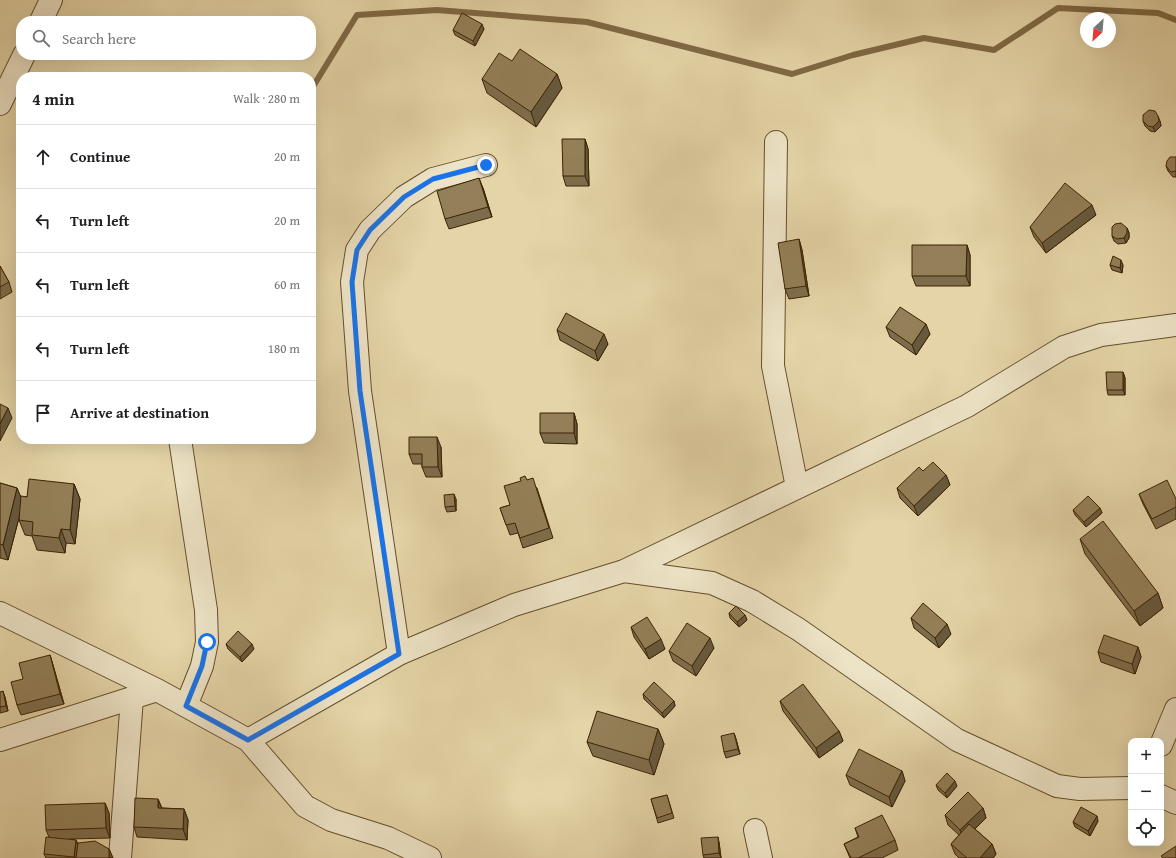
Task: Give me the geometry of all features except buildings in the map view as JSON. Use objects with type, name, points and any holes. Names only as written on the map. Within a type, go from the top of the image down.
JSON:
[{"type":"street","points":[[43,16],[51,0]]},
{"type":"street","points":[[0,104],[22,60]]},
{"type":"street","points":[[776,142],[773,366],[797,487]]},
{"type":"street","points":[[399,654],[360,391],[352,282],[357,250],[370,230],[404,197],[433,179],[486,165]]},
{"type":"street","points":[[248,740],[399,654],[514,605],[624,571],[967,406],[1064,347],[1101,335],[1176,325]]},
{"type":"street","points":[[181,444],[206,610],[207,642],[202,666],[186,706]]},
{"type":"street","points":[[624,571],[712,583],[752,601],[805,634],[957,740],[1050,783],[1057,786],[1080,789],[1128,788]]},
{"type":"street","points":[[0,613],[157,690],[248,740],[305,806],[331,820],[388,838],[430,858]]},
{"type":"street","points":[[0,740],[157,690]]},
{"type":"street","points":[[120,858],[132,698]]},
{"type":"street","points":[[1164,738],[1176,709]]},
{"type":"street","points":[[1164,797],[1176,803]]},
{"type":"street","points":[[755,830],[761,858]]},
{"type":"waterway","points":[[316,82],[357,15],[437,10],[587,22],[792,74],[853,55],[924,38],[994,50],[1058,8],[1158,13],[1176,20]]},
{"type":"route","points":[[207,642],[202,666],[186,706],[248,740],[399,654],[360,391],[352,282],[357,250],[370,230],[404,197],[433,179],[486,165]]}]
